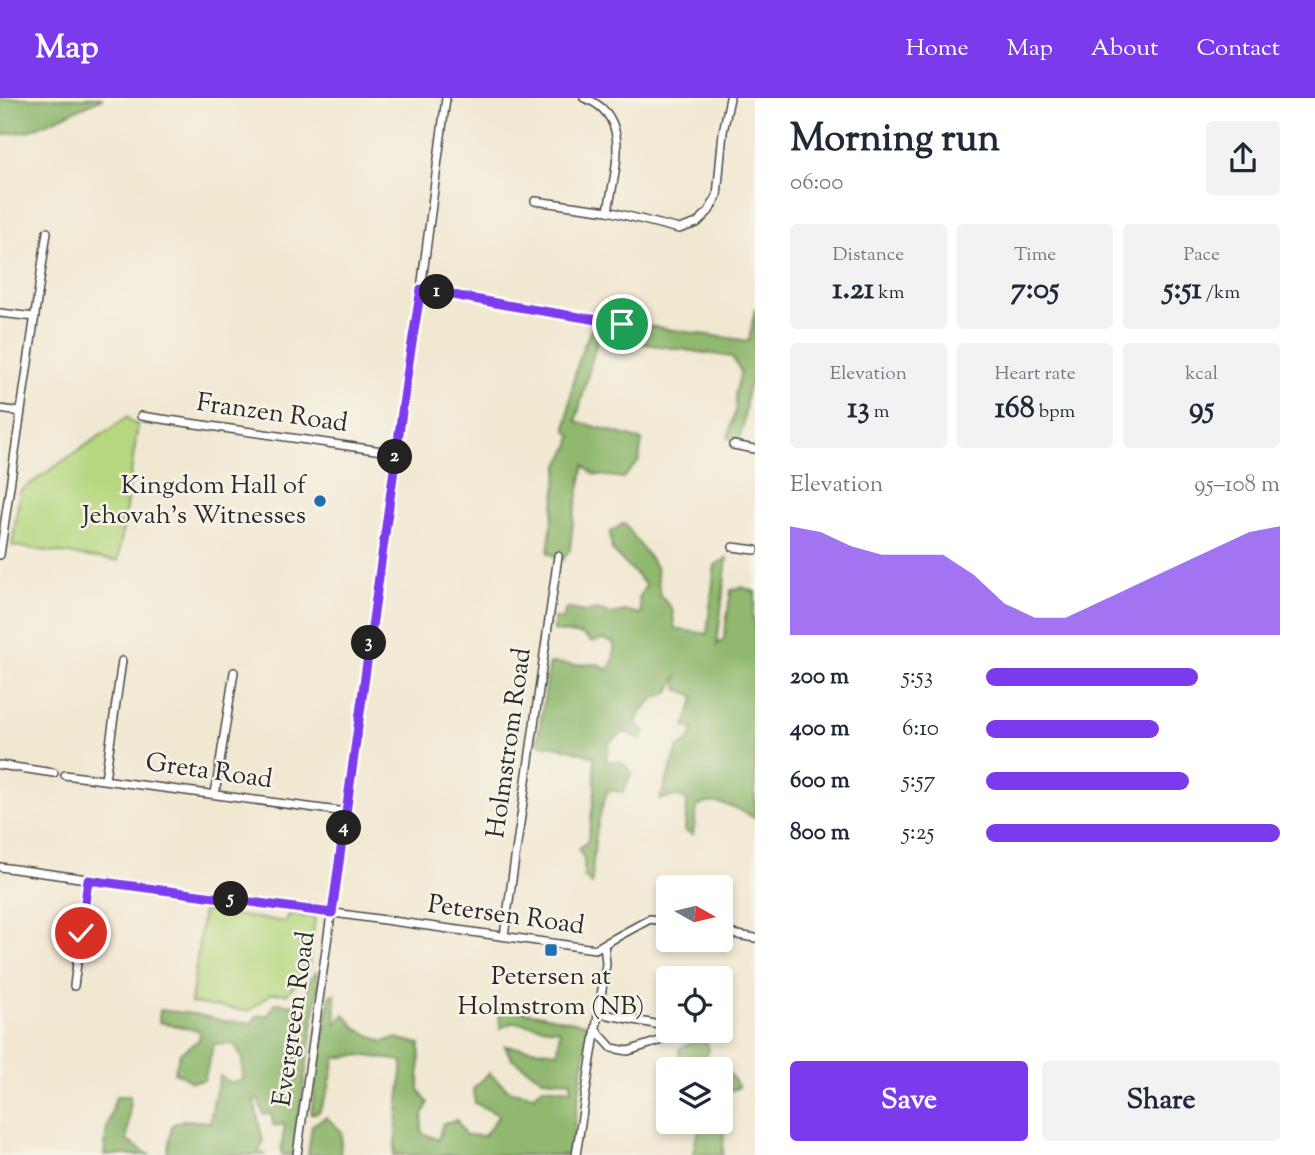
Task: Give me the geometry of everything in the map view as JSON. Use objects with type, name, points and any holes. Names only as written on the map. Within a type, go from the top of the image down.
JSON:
[{"type":"street","name":"Evergreen Road","points":[[298,1155],[446,98]]},
{"type":"street","points":[[584,98],[594,101],[610,117],[616,131],[618,148],[608,211]]},
{"type":"street","points":[[535,201],[608,211],[679,229],[697,223],[709,211],[717,196],[723,132],[730,98]]},
{"type":"street","points":[[0,555],[4,499],[47,232]]},
{"type":"street","points":[[421,289],[622,324]]},
{"type":"street","points":[[0,313],[35,317]]},
{"type":"street","points":[[0,409],[20,412]]},
{"type":"street","name":"Franzen Road","points":[[141,416],[396,453]]},
{"type":"street","points":[[733,444],[755,449]]},
{"type":"street","points":[[733,547],[755,550]]},
{"type":"street","name":"Holmstrom Road","points":[[504,936],[558,556]]},
{"type":"street","points":[[105,779],[122,661]]},
{"type":"street","points":[[215,794],[234,672]]},
{"type":"street","points":[[0,765],[54,773]]},
{"type":"street","name":"Greta Road","points":[[65,775],[346,812]]},
{"type":"street","name":"Petersen Road","points":[[0,867],[595,949],[650,919],[656,920]]},
{"type":"street","points":[[75,986],[88,880]]},
{"type":"street","points":[[733,934],[755,938]]},
{"type":"street","points":[[576,1155],[606,964],[604,944]]},
{"type":"street","points":[[596,1030],[612,1048],[628,1051],[662,1041],[665,1026],[598,1013]]},
{"type":"green space","points":[[0,98],[103,98],[29,131],[0,135]]},
{"type":"green space","points":[[755,308],[755,372],[747,393],[743,427],[738,442],[728,438],[741,372],[732,357],[598,337],[576,421],[642,440],[639,461],[623,478],[593,474],[584,465],[570,549],[563,560],[548,553],[559,465],[572,436],[566,430],[575,374],[583,347],[596,322],[619,322],[749,341]]},
{"type":"green space","points":[[127,417],[138,425],[118,561],[12,546],[20,491]]},
{"type":"green space","points":[[624,523],[656,567],[660,595],[672,609],[675,629],[707,634],[715,565],[727,558],[717,645],[724,639],[731,590],[742,587],[755,592],[752,617],[755,621],[755,816],[754,818],[726,805],[706,803],[697,807],[693,835],[685,831],[687,801],[678,796],[660,799],[678,748],[688,742],[694,729],[685,727],[695,696],[677,689],[677,677],[668,693],[654,698],[635,723],[645,731],[641,739],[625,732],[609,742],[606,761],[621,762],[632,772],[623,792],[608,790],[604,801],[596,836],[592,884],[584,877],[584,859],[578,849],[588,841],[595,790],[594,757],[537,743],[550,663],[599,664],[608,670],[614,659],[614,643],[603,639],[592,642],[583,635],[554,631],[554,618],[563,619],[566,608],[610,614],[626,611],[641,614],[639,598],[646,585],[612,550],[610,532]]},
{"type":"green space","points":[[203,911],[286,922],[288,915],[315,918],[308,971],[287,994],[272,993],[249,1011],[191,1003]]},
{"type":"green space","points":[[316,972],[319,982],[293,1155],[283,1155],[281,1152],[285,1124],[274,1126],[270,1113],[264,1115],[258,1099],[254,1100],[263,1142],[259,1152],[267,1155],[167,1155],[172,1125],[183,1120],[210,1122],[220,1076],[231,1083],[243,1080],[242,1058],[234,1044],[214,1044],[204,1080],[191,1082],[174,1073],[180,1053],[199,1040],[200,1031],[159,1022],[160,1010],[252,1023],[257,1016],[268,1015],[275,1003],[299,1005],[308,996],[308,981]]},
{"type":"green space","points":[[335,994],[336,1024],[344,1014],[357,1029],[383,1042],[396,1038],[420,1044],[419,1090],[428,1103],[423,1114],[421,1132],[438,1140],[443,1123],[457,1120],[465,1135],[484,1136],[499,1115],[475,1103],[473,1089],[489,1073],[510,1091],[534,1095],[543,1087],[571,1090],[571,1081],[543,1079],[511,1058],[505,1046],[558,1052],[560,1030],[514,1022],[500,1028],[499,1006],[589,1025],[570,1155],[394,1155],[403,1061],[358,1055],[335,1058],[328,1092],[319,1112],[311,1114],[330,995]]},
{"type":"green space","points":[[692,1043],[707,1043],[709,1050],[706,1057],[679,1057],[679,1049]]},
{"type":"green space","points":[[733,1079],[739,1087],[733,1090]]},
{"type":"green space","points":[[116,1096],[130,1096],[127,1141],[150,1155],[104,1155],[107,1128]]},
{"type":"green space","points":[[326,1117],[342,1132],[340,1155],[308,1155],[312,1125]]},
{"type":"green space","points":[[698,1134],[724,1134],[723,1155],[693,1155]]},
{"type":"place","name":"Kingdom Hall of Jehovah's Witnesses","points":[[320,501]]},
{"type":"place","name":"Petersen at Holmstrom (NB)","points":[[551,950]]},
{"type":"route","points":[[81,933],[88,880],[332,913],[421,289],[622,324]]}]
